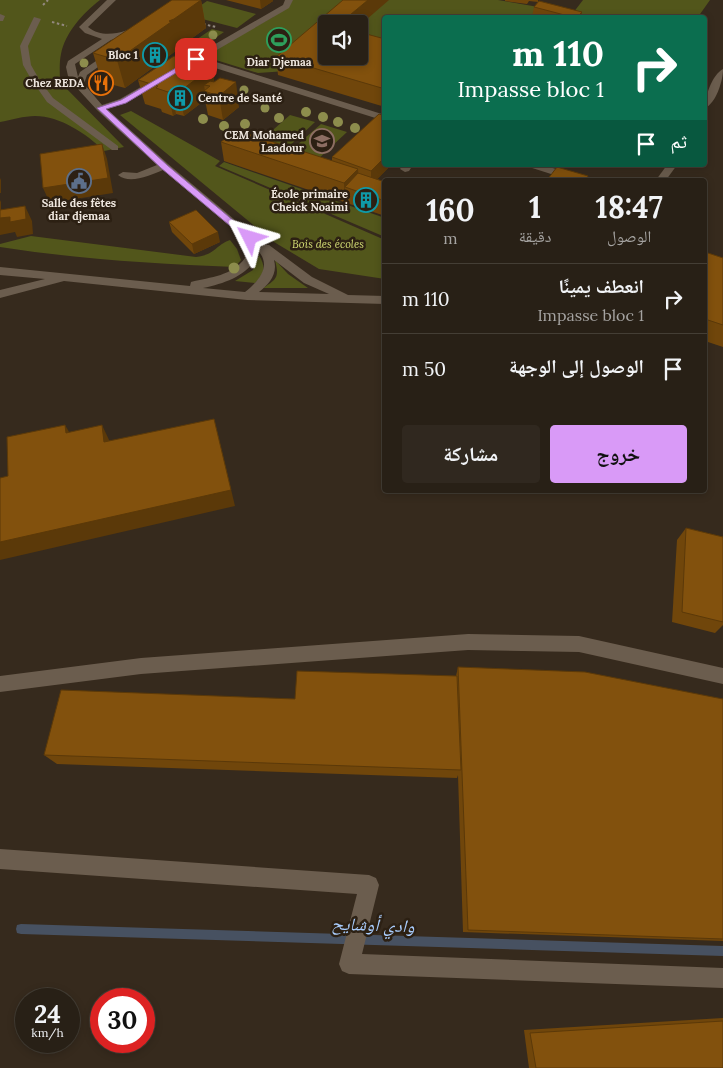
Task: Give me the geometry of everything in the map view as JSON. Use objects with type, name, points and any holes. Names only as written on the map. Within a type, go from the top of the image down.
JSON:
[{"type":"street","points":[[108,38],[88,31],[83,27],[112,0]]},
{"type":"street","points":[[100,108],[123,101],[243,33],[286,6],[289,0]]},
{"type":"street","points":[[37,19],[24,46],[27,65],[35,79],[50,100],[115,148]]},
{"type":"street","points":[[130,40],[148,26],[108,38],[71,63],[72,76],[100,108],[164,166],[263,249],[270,260],[270,269],[267,278],[248,296]]},
{"type":"street","points":[[79,85],[83,74],[122,46]]},
{"type":"street","points":[[196,59],[382,117]]},
{"type":"street","points":[[707,101],[723,72]]},
{"type":"street","points":[[375,128],[382,121]]},
{"type":"street","points":[[123,175],[138,176],[164,166]]},
{"type":"street","points":[[539,167],[575,178]]},
{"type":"street","points":[[662,178],[671,167]]},
{"type":"street","points":[[178,288],[225,278],[234,275],[246,266],[251,258],[249,246],[237,228]]},
{"type":"street","points":[[237,228],[308,280],[350,299]]},
{"type":"street","points":[[0,262],[67,278]]},
{"type":"street","points":[[0,271],[248,296],[382,300]]},
{"type":"street","points":[[0,285],[67,278]]},
{"type":"street","points":[[0,294],[67,278]]},
{"type":"street","points":[[0,684],[141,666],[468,642],[579,644],[723,676]]},
{"type":"street","points":[[0,859],[369,885],[350,964],[723,978]]},
{"type":"path","points":[[196,22],[243,33]]},
{"type":"green space","points":[[0,0],[100,0],[81,17],[66,39],[60,57],[60,82],[124,147],[104,151],[81,132],[54,119],[35,116],[0,122]]},
{"type":"green space","name":"Diar Djemaa","points":[[289,0],[498,0],[573,13],[583,0],[710,0],[699,15],[382,15],[382,64],[258,73],[203,56],[273,17]]},
{"type":"green space","points":[[207,1],[256,14],[237,28],[187,15]]},
{"type":"green space","points":[[212,29],[224,32],[190,55],[178,52]]},
{"type":"green space","name":"Bois des écoles","points":[[131,111],[220,161],[215,166],[382,239],[382,279],[319,269],[274,242],[120,115]]},
{"type":"green space","points":[[290,115],[315,122],[283,152],[257,144]]},
{"type":"green space","points":[[321,124],[347,132],[316,161],[288,153]]},
{"type":"green space","points":[[224,162],[382,217],[382,236],[219,166]]},
{"type":"green space","points":[[31,236],[196,257],[212,252],[230,240],[237,249],[241,260],[235,267],[176,264],[88,258],[0,247],[0,244]]},
{"type":"green space","points":[[259,255],[263,263],[263,270],[255,283],[235,281],[253,270]]},
{"type":"green space","points":[[275,260],[288,274],[308,288],[263,288],[276,277]]},
{"type":"building","points":[[172,0],[201,0],[169,21],[171,22],[117,60],[93,53]]},
{"type":"building","points":[[343,0],[368,0],[350,15],[325,15]]},
{"type":"building","points":[[539,1],[582,12],[579,15],[565,15],[534,7]]},
{"type":"building","points":[[318,21],[318,65],[368,65],[368,34],[382,38],[382,88],[276,57]]},
{"type":"building","points":[[174,56],[212,67],[179,92],[171,90],[168,92],[156,88],[158,86],[138,80]]},
{"type":"building","points":[[220,78],[236,82],[219,96],[204,91],[210,86],[204,85]]},
{"type":"building","points":[[379,114],[382,115],[382,160],[371,171],[332,157]]},
{"type":"building","points":[[236,130],[358,169],[344,183],[221,142]]},
{"type":"building","points":[[102,144],[108,178],[43,188],[40,154]]},
{"type":"building","points":[[557,167],[588,176],[587,178],[549,178]]},
{"type":"building","points":[[358,173],[382,181],[382,200],[345,187]]},
{"type":"building","points":[[25,206],[26,219],[10,222],[10,217],[0,218],[0,210]]},
{"type":"building","points":[[196,210],[218,232],[192,244],[169,222]]},
{"type":"building","points":[[707,253],[723,258],[723,325],[707,320]]},
{"type":"building","points":[[214,419],[231,490],[0,542],[0,478],[8,476],[7,437],[65,425],[66,433],[102,425],[104,442]]},
{"type":"building","points":[[686,528],[723,537],[723,622],[682,612]]},
{"type":"building","points":[[458,667],[585,672],[723,699],[723,939],[468,930]]},
{"type":"building","points":[[297,671],[457,676],[461,770],[44,755],[61,690],[295,699]]},
{"type":"building","points":[[723,1021],[723,1068],[536,1068],[530,1033]]},
{"type":"waterway","name":"وادي أوشايح","points":[[21,929],[723,951]]},
{"type":"place","name":"Diar Djemaa","points":[[279,40]]},
{"type":"place","name":"Bloc 1","points":[[155,55]]},
{"type":"place","name":"Chez REDA","points":[[101,83]]},
{"type":"place","name":"Centre de Santé","points":[[180,98]]},
{"type":"place","name":"CEM Mohamed Laadour","points":[[322,141]]},
{"type":"place","name":"Salle des fêtes diar djemaa","points":[[79,181]]},
{"type":"place","name":"École primaire Cheick Noaimi","points":[[366,200]]},
{"type":"route","points":[[196,59],[123,101],[100,108],[164,166],[250,238]]}]
